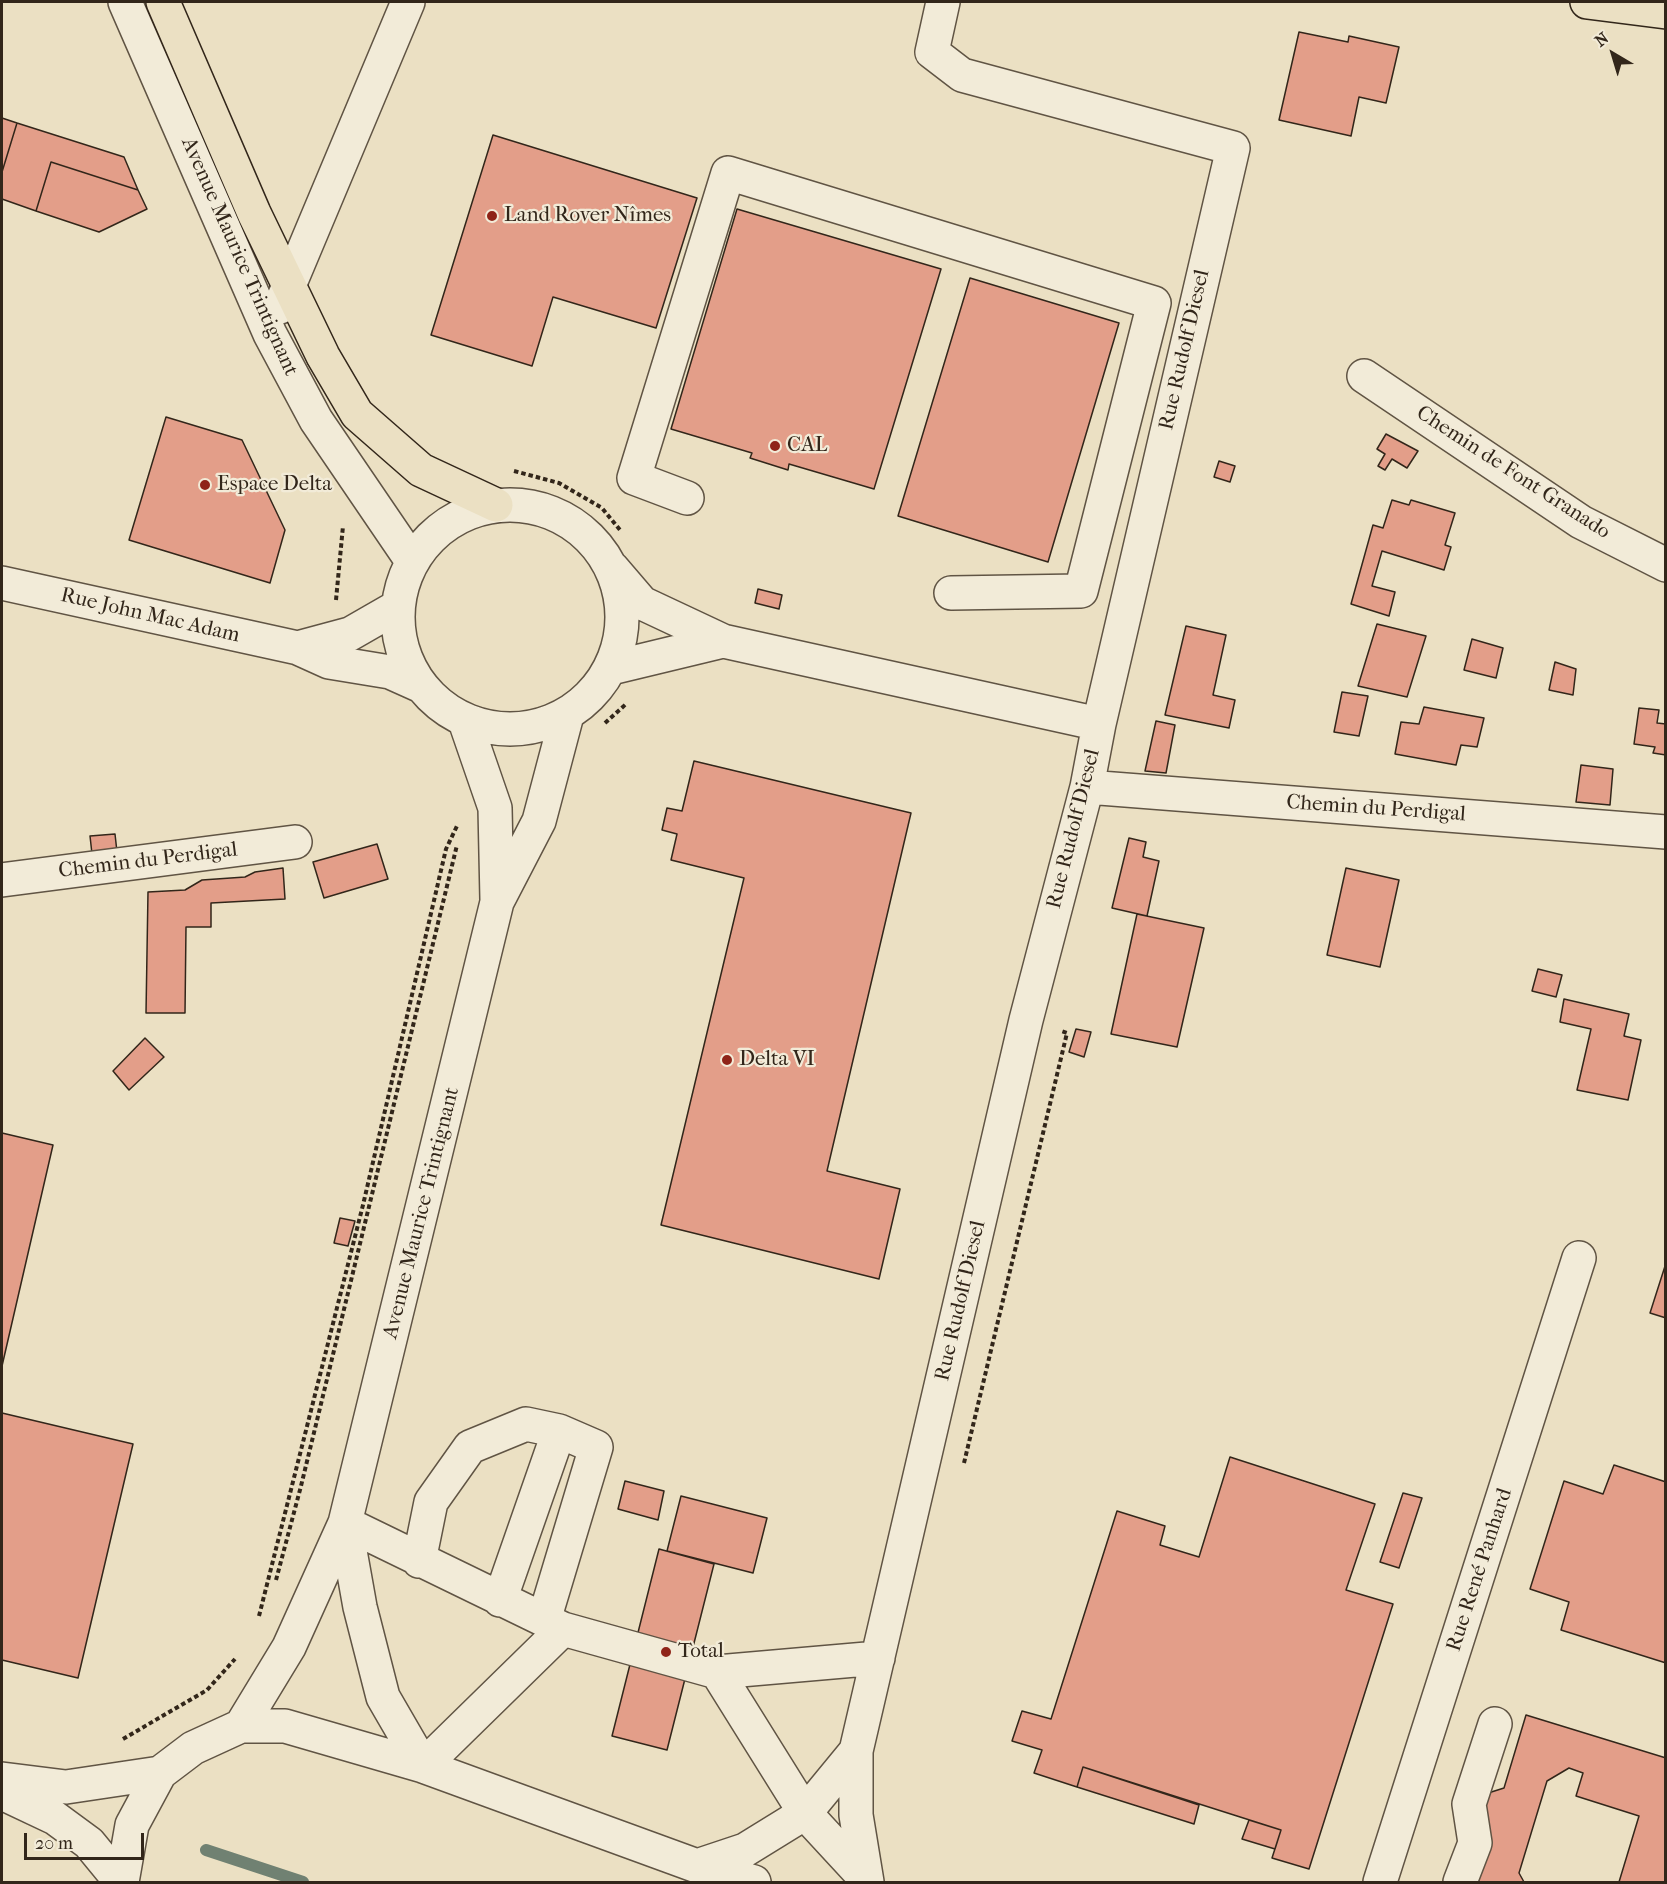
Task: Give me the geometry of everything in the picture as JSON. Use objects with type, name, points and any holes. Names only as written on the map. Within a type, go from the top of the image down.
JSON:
[{"type":"highway","points":[[163,2],[254,213],[323,356],[357,414],[421,470],[496,505]]},
{"type":"highway","points":[[1587,2],[1665,12]]},
{"type":"street","name":"Avenue Maurice Trintignant","points":[[125,2],[270,334],[325,433],[412,561]]},
{"type":"street","points":[[270,334],[408,2]]},
{"type":"street","name":"Rue Rudolf Diesel","points":[[866,1880],[856,1815],[856,1751],[1026,1020],[1087,787],[1099,723],[1233,148],[962,75],[932,52],[943,2]]},
{"type":"street","points":[[687,498],[634,478],[728,173],[1154,303],[1081,591],[951,593]]},
{"type":"street","name":"Chemin de Font Granado","points":[[1364,376],[1581,522],[1665,564]]},
{"type":"street","points":[[325,433],[357,414]]},
{"type":"street","points":[[496,505],[531,506],[564,517],[593,539],[612,568],[623,602],[622,638],[611,668],[592,695],[567,715],[534,728],[499,730],[465,721],[439,706],[419,685],[405,661],[398,634],[397,607],[412,561],[434,534],[462,515],[496,505]]},
{"type":"street","name":"Rue Rudolf Diesel","points":[[612,568],[642,603],[723,641],[1099,723]]},
{"type":"street","name":"Rue John Mac Adam","points":[[2,583],[298,648],[329,662],[390,672],[419,685]]},
{"type":"street","name":"Rue John Mac Adam","points":[[298,648],[350,634],[397,607]]},
{"type":"street","name":"Rue Rudolf Diesel","points":[[611,668],[723,641]]},
{"type":"street","name":"Avenue Maurice Trintignant","points":[[241,1726],[289,1647],[345,1523],[497,902],[539,820],[567,715]]},
{"type":"street","name":"Avenue Maurice Trintignant","points":[[465,721],[495,808],[497,902]]},
{"type":"street","name":"Chemin du Perdigal","points":[[1087,787],[1665,832]]},
{"type":"street","name":"Chemin du Perdigal","points":[[2,880],[295,842]]},
{"type":"street","name":"Rue René Panhard","points":[[1380,1882],[1580,1258]]},
{"type":"street","points":[[419,1560],[431,1502],[470,1447],[526,1424],[559,1431],[596,1447],[553,1625],[423,1766]]},
{"type":"street","points":[[500,1600],[559,1431]]},
{"type":"street","name":"Avenue Maurice Trintignant","points":[[345,1523],[360,1607],[383,1697],[423,1766]]},
{"type":"street","points":[[345,1523],[553,1625],[717,1672],[878,1658]]},
{"type":"street","points":[[717,1672],[805,1813],[866,1880]]},
{"type":"street","points":[[1460,1882],[1475,1843],[1468,1804],[1495,1724]]},
{"type":"street","points":[[121,1882],[132,1825],[160,1773],[194,1748],[241,1726],[285,1726],[423,1766],[697,1866],[754,1882]]},
{"type":"street","points":[[697,1866],[745,1850],[805,1813],[856,1751]]},
{"type":"street","points":[[2,1779],[66,1787],[160,1773]]},
{"type":"street","points":[[2,1793],[55,1818],[89,1843],[121,1882]]},
{"type":"path","points":[[506,468],[560,483],[602,508],[624,537]]},
{"type":"path","points":[[336,604],[343,526]]},
{"type":"path","points":[[602,728],[608,717],[627,704]]},
{"type":"path","points":[[270,1602],[261,1622],[363,1206],[432,904],[446,849],[457,826],[457,818]]},
{"type":"path","points":[[275,1581],[335,1346],[453,855],[460,837]]},
{"type":"path","points":[[963,1468],[1067,1034],[1026,1020]]},
{"type":"path","points":[[116,1743],[207,1690],[240,1654]]},
{"type":"building","points":[[1299,32],[1348,42],[1349,36],[1399,47],[1386,103],[1359,97],[1351,136],[1279,120]]},
{"type":"building","points":[[2,118],[17,123],[2,172]]},
{"type":"building","points":[[17,123],[124,157],[138,190],[51,162],[36,211],[2,199],[2,172]]},
{"type":"building","points":[[493,135],[697,198],[656,328],[553,297],[532,366],[431,335]]},
{"type":"building","points":[[51,162],[138,190],[147,209],[99,232],[36,211]]},
{"type":"building","points":[[737,209],[941,269],[874,489],[789,464],[788,470],[750,458],[752,453],[671,429]]},
{"type":"building","points":[[970,278],[1119,323],[1048,562],[898,516]]},
{"type":"building","name":"Espace Delta","points":[[166,417],[242,440],[285,530],[270,583],[129,540]]},
{"type":"building","points":[[1386,434],[1418,451],[1407,468],[1392,459],[1385,470],[1378,466],[1385,454],[1377,449]]},
{"type":"building","points":[[1219,461],[1235,466],[1230,482],[1214,477]]},
{"type":"building","points":[[1392,500],[1409,505],[1411,500],[1455,513],[1445,545],[1451,547],[1444,570],[1382,551],[1372,586],[1395,592],[1389,616],[1351,604],[1373,525],[1383,528]]},
{"type":"building","points":[[758,589],[782,595],[779,609],[755,603]]},
{"type":"building","points":[[1377,624],[1426,636],[1407,697],[1358,686]]},
{"type":"building","points":[[1186,626],[1226,635],[1213,695],[1235,700],[1229,728],[1165,715]]},
{"type":"building","points":[[1472,639],[1503,648],[1496,678],[1464,670]]},
{"type":"building","points":[[1555,662],[1576,669],[1573,695],[1549,690]]},
{"type":"building","points":[[1342,692],[1368,696],[1359,736],[1334,732]]},
{"type":"building","points":[[1424,707],[1484,718],[1477,747],[1461,745],[1456,765],[1395,754],[1401,722],[1419,724]]},
{"type":"building","points":[[1639,708],[1659,710],[1657,723],[1666,724],[1666,755],[1653,753],[1655,747],[1634,744]]},
{"type":"building","points":[[1156,721],[1175,725],[1166,773],[1145,771]]},
{"type":"building","points":[[694,761],[911,813],[827,1171],[900,1189],[879,1279],[661,1225],[744,878],[671,860],[677,834],[662,830],[667,808],[682,811]]},
{"type":"building","points":[[1581,765],[1613,769],[1610,805],[1576,802]]},
{"type":"building","points":[[115,834],[117,852],[92,854],[90,836]]},
{"type":"building","points":[[1129,838],[1146,842],[1143,857],[1159,861],[1147,916],[1112,908]]},
{"type":"building","points":[[377,844],[388,879],[324,898],[313,862]]},
{"type":"building","points":[[283,868],[285,899],[211,903],[211,927],[186,927],[185,1013],[146,1013],[148,892],[185,890],[202,880],[245,877],[255,872]]},
{"type":"building","points":[[1346,868],[1399,880],[1380,967],[1327,955]]},
{"type":"building","points":[[1137,914],[1204,928],[1177,1047],[1111,1034]]},
{"type":"building","points":[[1538,969],[1562,975],[1556,997],[1532,991]]},
{"type":"building","points":[[1564,999],[1629,1014],[1624,1036],[1641,1040],[1628,1100],[1577,1090],[1591,1029],[1560,1022]]},
{"type":"building","points":[[1076,1029],[1091,1032],[1084,1057],[1069,1052]]},
{"type":"building","points":[[145,1038],[164,1057],[129,1090],[113,1071]]},
{"type":"building","points":[[2,1133],[53,1145],[2,1366]]},
{"type":"building","points":[[340,1218],[355,1221],[348,1246],[334,1243]]},
{"type":"building","points":[[1666,1263],[1666,1318],[1650,1313]]},
{"type":"building","points":[[2,1413],[133,1444],[78,1678],[2,1660]]},
{"type":"building","points":[[1230,1457],[1375,1504],[1346,1590],[1393,1604],[1309,1869],[1272,1858],[1281,1830],[1083,1767],[1077,1787],[1034,1773],[1042,1750],[1012,1741],[1022,1711],[1051,1719],[1117,1511],[1165,1526],[1160,1545],[1199,1557]]},
{"type":"building","points":[[1614,1465],[1666,1482],[1666,1663],[1561,1630],[1569,1602],[1530,1589],[1564,1481],[1603,1494]]},
{"type":"building","points":[[625,1481],[664,1491],[658,1520],[618,1509]]},
{"type":"building","points":[[1403,1493],[1422,1498],[1399,1568],[1380,1562]]},
{"type":"building","points":[[681,1496],[767,1518],[753,1573],[667,1551]]},
{"type":"building","points":[[659,1549],[714,1564],[667,1750],[612,1736]]},
{"type":"building","points":[[1526,1715],[1666,1758],[1666,1882],[1619,1882],[1639,1816],[1576,1796],[1583,1773],[1569,1768],[1547,1781],[1519,1873],[1524,1882],[1474,1882],[1487,1832],[1485,1794],[1504,1788]]},
{"type":"building","points":[[1083,1767],[1199,1805],[1194,1824],[1077,1787]]},
{"type":"building","points":[[1249,1820],[1281,1830],[1275,1849],[1242,1839]]},
{"type":"waterway","points":[[206,1850],[303,1882]]},
{"type":"place","name":"Land Rover Nîmes","points":[[492,216]]},
{"type":"place","name":"CAL","points":[[775,446]]},
{"type":"place","name":"Espace Delta","points":[[205,485]]},
{"type":"place","name":"Delta VI","points":[[727,1060]]},
{"type":"place","name":"Total","points":[[666,1652]]}]
